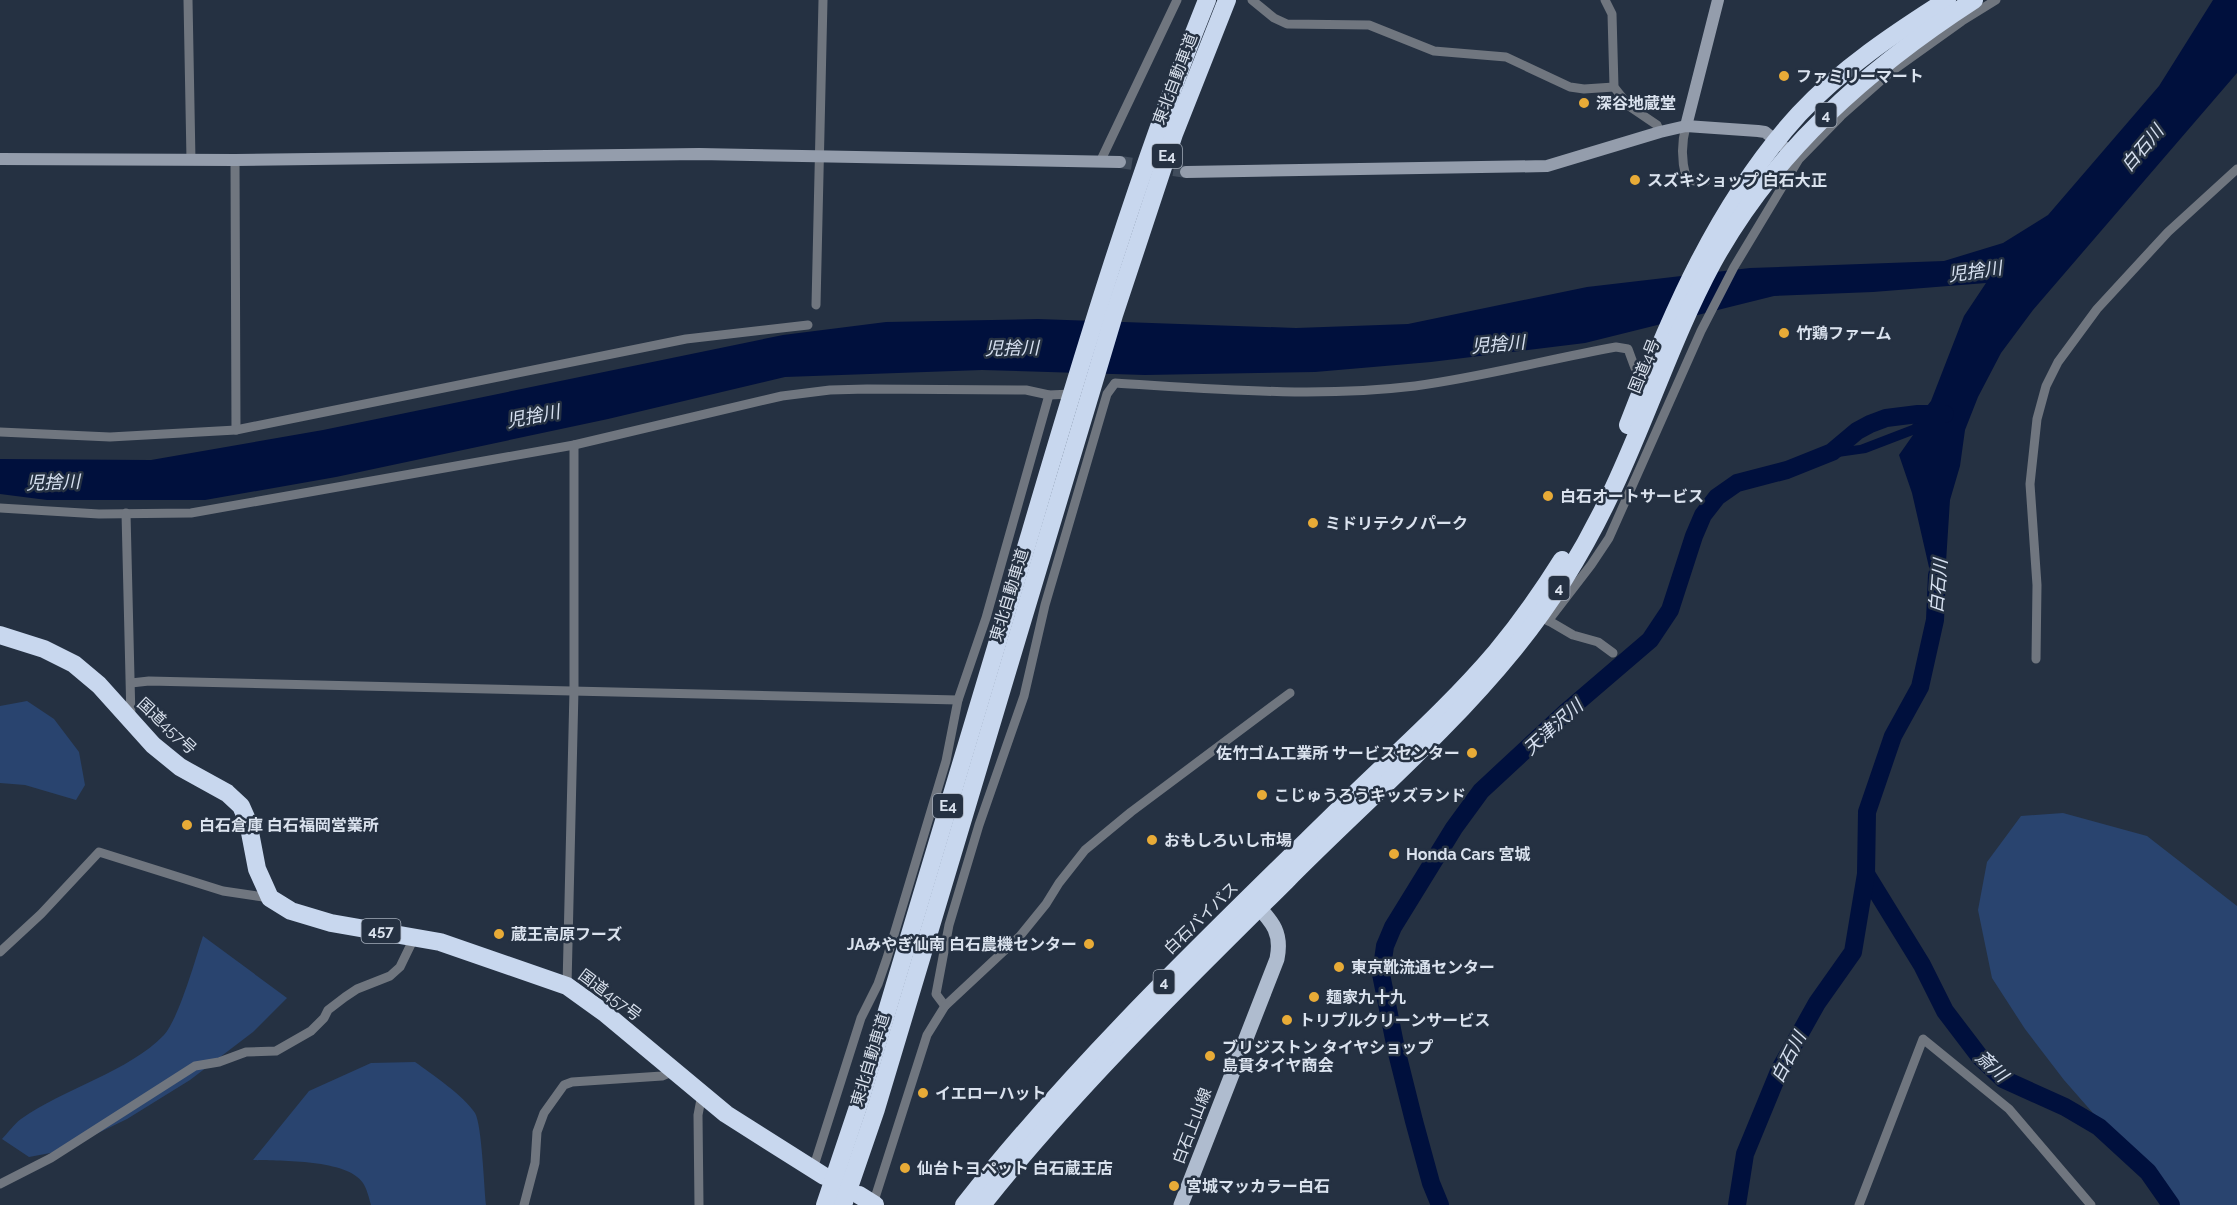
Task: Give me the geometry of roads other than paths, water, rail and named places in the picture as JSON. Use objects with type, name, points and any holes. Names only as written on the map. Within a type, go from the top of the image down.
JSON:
[{"type":"highway","name":"東北自動車道","points":[[825,1205],[860,1101],[1077,407],[1158,128],[1207,0]]},
{"type":"highway","name":"東北自動車道","points":[[1106,313],[1227,0]]},
{"type":"highway","name":"国道4号","points":[[1383,776],[1480,688],[1539,615],[1595,527],[1630,450],[1662,356],[1705,263],[1736,225],[1800,113],[1854,64],[1947,0]]},
{"type":"highway","name":"国道4号","points":[[1783,146],[1928,30],[1974,0]]},
{"type":"highway","name":"国道4号","points":[[1539,615],[1610,466],[1647,375],[1662,356]]},
{"type":"highway","name":"東北自動車道","points":[[843,1205],[876,1108],[1077,407]]},
{"type":"highway","name":"国道457号","points":[[0,635],[44,650],[74,664],[99,685],[153,745],[180,767],[227,793],[241,806],[248,822],[257,869],[270,898],[291,911],[331,923],[440,942],[567,986],[606,1014],[726,1114],[818,1173]]},
{"type":"highway","name":"白石バイパス","points":[[982,1205],[1082,1089],[1254,903],[1383,776]]},
{"type":"highway","name":"白石バイパス","points":[[964,1205],[1062,1088],[1174,972],[1254,903]]},
{"type":"main road","name":"白石上山線","points":[[1181,1205],[1277,959],[1280,946],[1276,928],[1254,903]]},
{"type":"street","points":[[188,0],[191,160]]},
{"type":"street","points":[[816,305],[823,0]]},
{"type":"street","points":[[1100,162],[1177,0]]},
{"type":"street","points":[[1252,0],[1274,18],[1287,24],[1369,25],[1434,51],[1506,57],[1570,87],[1584,89],[1614,87]]},
{"type":"street","points":[[1605,0],[1612,14],[1614,87],[1629,106],[1657,125],[1660,132]]},
{"type":"street","points":[[1706,181],[1694,181],[1686,177],[1682,162],[1682,141],[1718,0]]},
{"type":"street","points":[[1613,652],[1598,642],[1573,635],[1539,615],[1592,565],[1609,538],[1701,331],[1734,267],[1799,159],[1841,116],[1892,70],[1996,0]]},
{"type":"street","points":[[1186,172],[1547,166],[1686,126],[1758,130],[1765,132],[1783,146]]},
{"type":"street","points":[[0,159],[235,160],[699,154],[1119,162]]},
{"type":"street","points":[[235,160],[236,430]]},
{"type":"street","points":[[2036,659],[2037,585],[2030,484],[2037,419],[2046,386],[2058,362],[2097,309],[2168,232],[2237,169]]},
{"type":"street","points":[[0,432],[110,437],[236,430],[686,339],[808,325]]},
{"type":"street","points":[[945,1006],[936,994],[949,925],[979,825],[1024,696],[1045,605],[1107,394],[1115,383],[1241,390],[1417,386],[1616,346],[1628,349],[1635,368],[1647,375]]},
{"type":"street","points":[[0,508],[66,512],[191,513],[574,445],[772,398],[830,390],[1026,390],[1049,395],[1107,394]]},
{"type":"street","points":[[818,1173],[861,1018],[878,984],[887,958],[945,761],[958,700],[986,618],[1049,395]]},
{"type":"street","points":[[567,986],[574,690],[574,445]]},
{"type":"street","points":[[126,513],[131,721]]},
{"type":"street","points":[[131,683],[150,681],[958,700]]},
{"type":"street","points":[[869,1201],[927,1035],[945,1006],[1020,936],[1085,850],[1131,812],[1290,693]]},
{"type":"street","points":[[0,952],[42,914],[99,852],[223,891],[270,898]]},
{"type":"street","points":[[0,1184],[51,1158],[195,1066],[219,1062],[246,1052],[276,1051],[311,1031],[328,1011],[345,997],[357,989],[390,976],[400,967],[415,936]]},
{"type":"street","points":[[1859,1205],[1923,1039],[2009,1109],[2091,1205]]},
{"type":"street","points":[[524,1205],[535,1163],[537,1132],[544,1113],[564,1085],[572,1082],[662,1076],[674,1071]]},
{"type":"street","points":[[699,1205],[698,1115],[702,1094]]},
{"type":"water","name":"児捨川","points":[[2213,0],[2237,0],[2237,73],[2033,310],[2001,353],[1978,397],[1965,430],[1960,466],[1950,500],[1942,624],[1912,493],[1899,455],[1913,435],[1866,453],[1813,464],[1818,450],[1860,445],[1912,425],[1931,401],[1964,316],[1986,283],[1873,292],[1774,296],[1585,343],[1431,362],[1315,372],[1145,375],[982,370],[785,377],[608,419],[336,477],[205,500],[47,500],[0,494],[0,459],[151,460],[323,430],[783,335],[886,322],[1038,319],[1296,328],[1408,324],[1587,287],[1750,268],[1944,261],[2003,243],[2048,215],[2159,86]]},
{"type":"waterway","name":"天津沢川","points":[[1440,1205],[1431,1183],[1414,1121],[1381,974],[1385,946],[1393,927],[1454,828],[1481,791],[1566,712],[1650,640],[1670,610],[1694,536],[1703,515],[1717,497],[1737,483],[1787,470],[1832,452],[1857,431],[1886,418],[1918,414],[1945,414]]},
{"type":"waterway","name":"白石川","points":[[1737,1205],[1745,1154],[1780,1069],[1817,1003],[1853,952],[1866,874],[1867,812],[1893,736],[1920,687],[1935,620],[1937,575]]},
{"type":"waterway","name":"斎川","points":[[1866,874],[1922,965],[1945,1011],[1980,1057],[2003,1079],[2065,1107],[2099,1127],[2148,1172],[2171,1205]]},
{"type":"tunnel","points":[[1120,162],[1186,172]]},
{"type":"place","name":"ファミリーマート","points":[[1784,76]]},
{"type":"place","name":"深谷地蔵堂","points":[[1584,103]]},
{"type":"place","name":"スズキショップ 白石大正","points":[[1635,180]]},
{"type":"place","name":"竹鶏ファーム","points":[[1784,333]]},
{"type":"place","name":"白石オートサービス","points":[[1548,496]]},
{"type":"place","name":"ミドリテクノパーク","points":[[1313,523]]},
{"type":"place","name":"佐竹ゴム工業所 サービスセンター","points":[[1472,753]]},
{"type":"place","name":"こじゅうろうキッズランド","points":[[1262,795]]},
{"type":"place","name":"白石倉庫 白石福岡営業所","points":[[187,825]]},
{"type":"place","name":"おもしろいし市場","points":[[1152,840]]},
{"type":"place","name":"Honda Cars 宮城","points":[[1394,854]]},
{"type":"place","name":"蔵王高原フーズ","points":[[499,934]]},
{"type":"place","name":"JAみやぎ仙南 白石農機センター","points":[[1089,944]]},
{"type":"place","name":"東京靴流通センター","points":[[1339,967]]},
{"type":"place","name":"麺家九十九","points":[[1314,997]]},
{"type":"place","name":"トリプルクリーンサービス","points":[[1287,1020]]},
{"type":"place","name":"ブリジストン タイヤショップ 島貫タイヤ商会","points":[[1210,1056]]},
{"type":"place","name":"イエローハット","points":[[923,1093]]},
{"type":"place","name":"仙台トヨペット 白石蔵王店","points":[[905,1168]]},
{"type":"place","name":"宮城マッカラー白石","points":[[1174,1186]]}]
